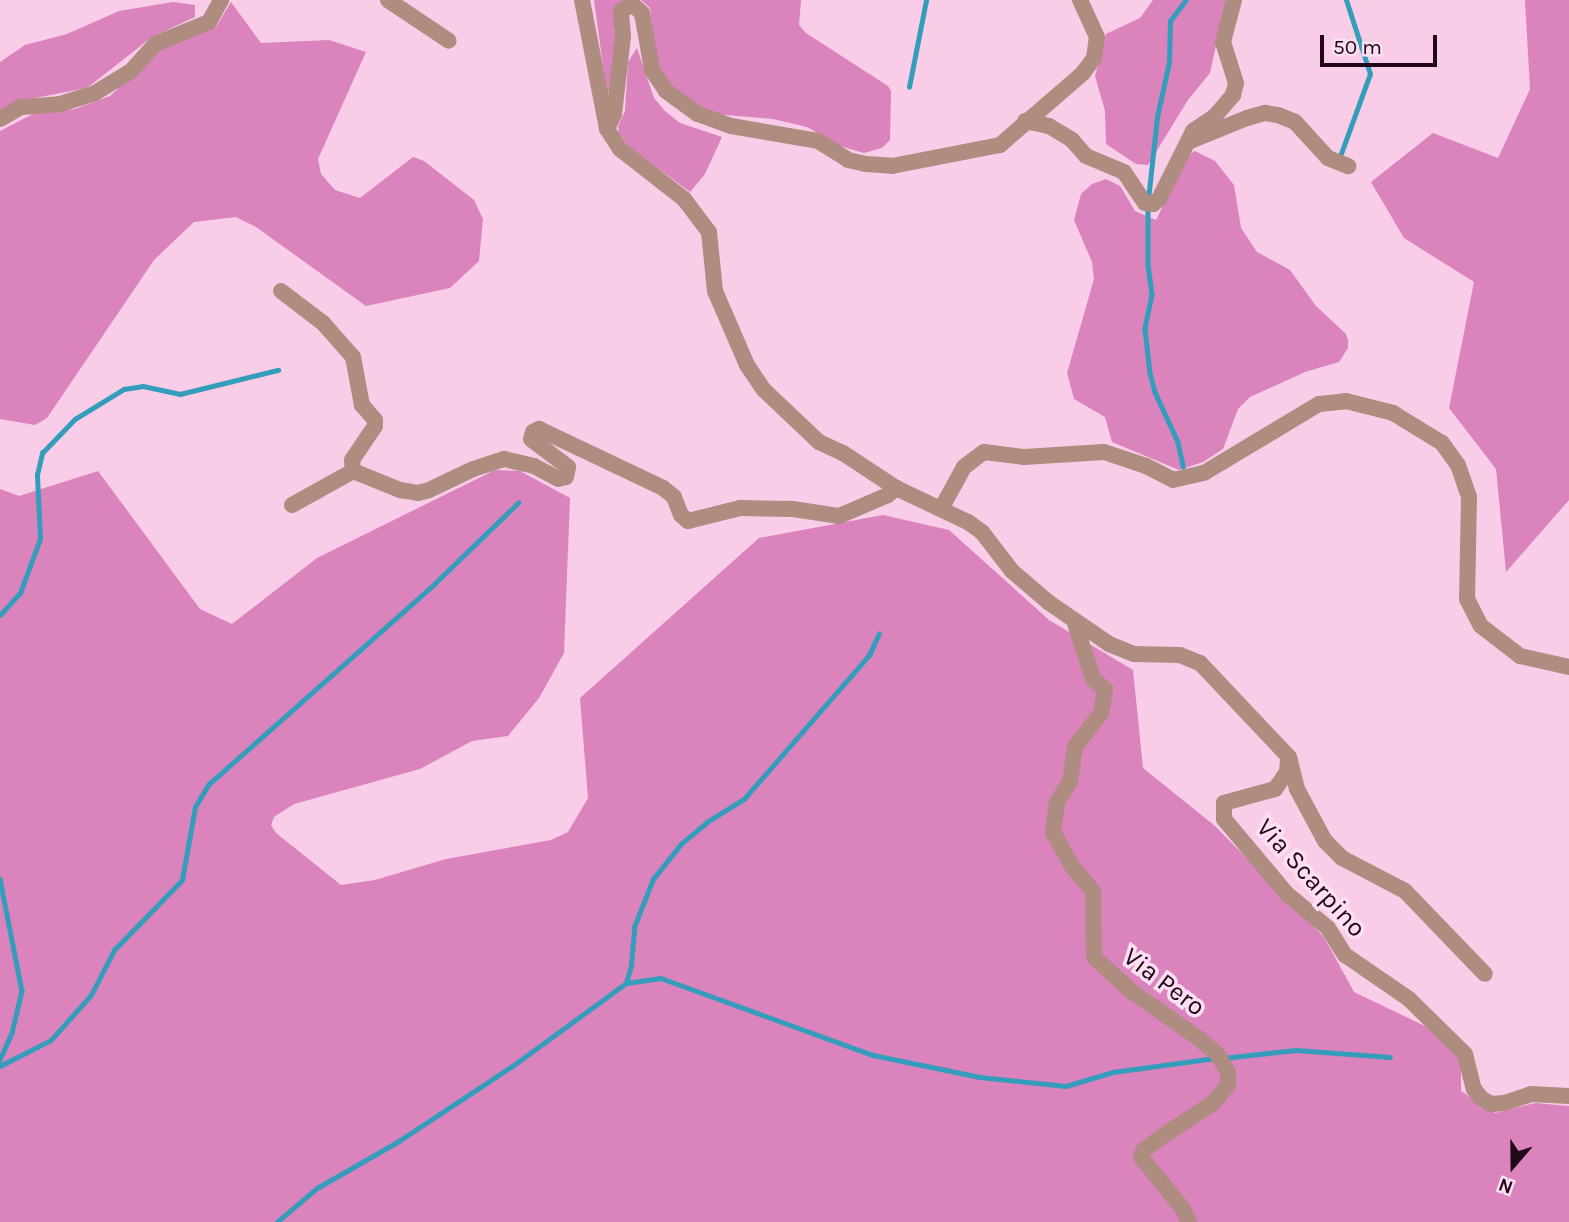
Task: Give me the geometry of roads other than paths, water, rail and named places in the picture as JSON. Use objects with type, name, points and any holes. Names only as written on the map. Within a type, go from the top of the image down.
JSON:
[{"type":"street","points":[[0,119],[22,107],[60,104],[95,93],[131,71],[155,44],[209,23],[221,0]]},
{"type":"street","points":[[388,0],[449,40]]},
{"type":"street","points":[[582,0],[607,129],[620,149],[684,199],[709,232],[715,291],[747,365],[764,390],[819,442],[843,453],[896,488],[982,532],[1012,571],[1109,644],[1134,654],[1190,657],[1289,757],[1297,789],[1325,841],[1342,858],[1405,891],[1486,974]]},
{"type":"street","points":[[607,129],[612,122],[616,102],[623,36],[621,11],[632,4],[641,9],[652,71],[666,91],[698,114],[731,126],[818,141],[848,160],[892,166],[1000,145],[1083,73],[1094,58],[1097,37],[1080,0]]},
{"type":"street","points":[[1025,121],[1049,126],[1072,140],[1086,156],[1124,172],[1145,203],[1153,204],[1159,199],[1193,131],[1215,116],[1233,95],[1236,83],[1223,42],[1234,0]]},
{"type":"street","points":[[1187,143],[1265,113],[1296,122],[1328,158],[1348,166]]},
{"type":"street","points":[[281,291],[323,323],[353,357],[362,405],[375,420],[369,439],[352,460],[353,471]]},
{"type":"street","points":[[941,509],[964,467],[984,452],[1024,457],[1104,452],[1146,466],[1173,480],[1204,473],[1320,404],[1346,401],[1393,413],[1442,443],[1458,465],[1469,497],[1467,599],[1481,626],[1520,656],[1569,667]]},
{"type":"street","points":[[353,471],[400,490],[418,493],[504,459],[534,466],[558,479],[566,477],[568,467],[531,439],[533,432],[539,429],[663,488],[674,497],[681,515],[688,521],[740,508],[793,509],[839,516],[888,495],[896,488]]},
{"type":"street","points":[[292,505],[353,471]]},
{"type":"street","name":"Via Pero","points":[[1074,620],[1093,679],[1105,689],[1101,713],[1075,747],[1070,781],[1057,803],[1053,832],[1071,865],[1093,891],[1094,957],[1131,991],[1218,1055],[1228,1072],[1228,1085],[1213,1103],[1161,1137],[1143,1151],[1141,1157],[1183,1209],[1189,1222]]},
{"type":"street","name":"Via Scarpino","points":[[1289,757],[1287,772],[1275,789],[1224,803],[1224,819],[1287,894],[1328,928],[1345,955],[1409,999],[1465,1054],[1474,1090],[1481,1098],[1491,1104],[1504,1103],[1531,1094],[1569,1096]]},
{"type":"waterway","points":[[909,87],[926,0]]},
{"type":"waterway","points":[[1148,200],[1157,117],[1169,62],[1170,21],[1186,0]]},
{"type":"waterway","points":[[1339,159],[1370,74],[1346,0]]},
{"type":"waterway","points":[[1148,209],[1148,265],[1152,295],[1145,329],[1150,373],[1155,392],[1178,442],[1183,466]]},
{"type":"waterway","points":[[0,615],[20,593],[40,539],[37,475],[42,453],[75,419],[124,389],[143,386],[180,394],[278,370]]},
{"type":"waterway","points":[[0,1066],[51,1040],[91,995],[114,950],[182,880],[195,807],[209,784],[434,584],[518,503]]},
{"type":"waterway","points":[[626,983],[631,965],[634,927],[653,879],[681,844],[707,822],[744,799],[869,655],[879,634]]},
{"type":"waterway","points":[[0,879],[22,991],[12,1033],[0,1060]]},
{"type":"waterway","points":[[277,1222],[317,1188],[399,1141],[511,1067],[626,983],[661,978],[873,1055],[980,1077],[1066,1086],[1113,1072],[1215,1058]]},
{"type":"waterway","points":[[1223,1058],[1296,1050],[1390,1057]]}]
